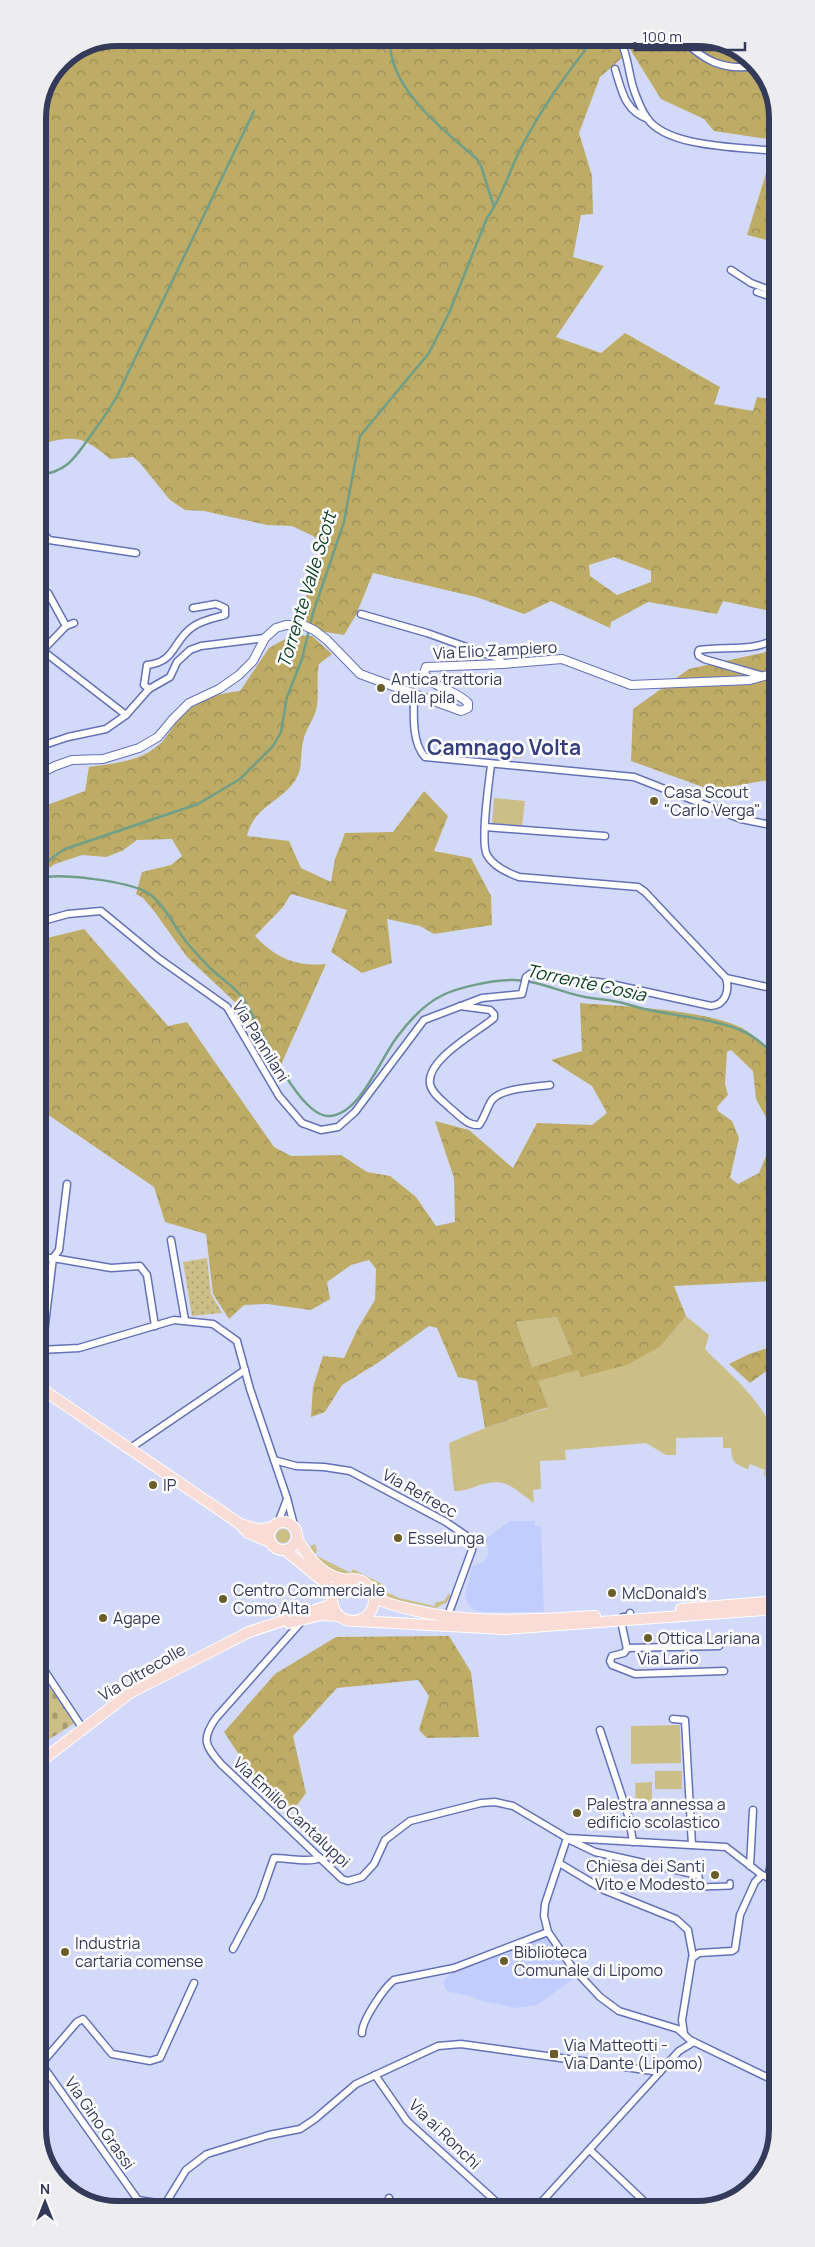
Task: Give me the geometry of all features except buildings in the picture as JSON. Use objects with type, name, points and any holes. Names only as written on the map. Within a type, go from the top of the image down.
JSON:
[{"type":"main road","points":[[46,1392],[240,1524],[248,1533],[284,1550],[335,1591]]},
{"type":"main road","points":[[240,1524],[257,1529],[288,1523],[310,1560],[326,1573],[333,1578],[364,1583],[372,1592],[373,1604],[368,1614],[356,1621]]},
{"type":"main road","points":[[270,1542],[270,1534],[275,1525]]},
{"type":"main road","points":[[284,1550],[293,1546],[296,1534]]},
{"type":"main road","points":[[351,1580],[344,1582],[335,1591],[332,1604],[340,1616],[356,1621],[486,1629],[729,1612],[752,1607]]},
{"type":"main road","points":[[374,1598],[392,1605],[448,1618],[506,1621],[579,1616],[627,1618],[641,1612],[688,1608],[769,1605]]},
{"type":"main road","name":"Via Oltrecolle","points":[[46,1757],[130,1693],[249,1632],[332,1604]]},
{"type":"main road","name":"Via Oltrecolle","points":[[270,1625],[302,1621],[321,1616],[340,1616]]},
{"type":"street","points":[[622,46],[635,93],[648,119]]},
{"type":"street","points":[[690,46],[710,62],[746,66]]},
{"type":"street","points":[[614,69],[624,99],[636,115],[648,119],[666,133],[682,140],[769,150]]},
{"type":"street","points":[[731,270],[751,283],[769,290]]},
{"type":"street","points":[[757,292],[769,296]]},
{"type":"street","points":[[46,536],[49,540],[136,553]]},
{"type":"street","points":[[48,593],[66,626]]},
{"type":"street","points":[[149,689],[144,684],[147,665],[160,664],[169,656],[181,637],[193,626],[224,615],[224,608],[216,604],[193,608]]},
{"type":"street","points":[[361,614],[427,633],[500,659],[503,664]]},
{"type":"street","points":[[46,644],[66,626],[74,623]]},
{"type":"street","points":[[46,770],[72,760],[103,759],[139,748],[158,737],[189,703],[219,689],[239,675],[253,661],[265,638],[276,628],[286,625],[303,625],[327,640],[360,674],[414,693],[414,725],[419,746],[425,757],[491,765],[634,777],[741,819],[769,825]]},
{"type":"street","points":[[46,744],[68,737],[106,729],[126,715],[149,689],[170,677],[177,662],[190,650],[201,646],[265,638]]},
{"type":"street","points":[[763,676],[704,659],[699,656],[698,652],[699,650],[710,648],[763,645],[769,642]]},
{"type":"street","points":[[46,652],[126,715]]},
{"type":"street","name":"Via Elio Zampiero","points":[[414,693],[456,710],[466,711],[468,708],[465,700],[428,680],[424,673],[426,667],[566,659],[597,674],[631,685],[750,680],[769,675]]},
{"type":"street","points":[[491,765],[484,841],[487,855],[506,872],[519,877],[638,888],[645,892],[726,978],[769,987]]},
{"type":"street","points":[[485,827],[605,836]]},
{"type":"street","name":"Via Pannilani","points":[[46,920],[68,914],[102,911],[158,958],[227,1007],[279,1096],[302,1123],[321,1130],[338,1127],[355,1112],[424,1020],[458,1006]]},
{"type":"street","points":[[458,1006],[482,998],[522,994],[526,977],[530,974],[535,974],[606,983],[705,1006],[718,1006],[726,995],[726,978]]},
{"type":"street","points":[[458,1006],[469,1009],[490,1010],[494,1014],[494,1018],[440,1059],[430,1077],[430,1084],[439,1098],[465,1121],[479,1125],[490,1103],[500,1093],[550,1085]]},
{"type":"street","points":[[46,1311],[53,1258],[59,1250],[67,1184]]},
{"type":"street","points":[[171,1240],[185,1320]]},
{"type":"street","points":[[46,1258],[111,1268],[140,1266],[147,1275],[155,1326]]},
{"type":"street","points":[[46,1349],[80,1348],[174,1320],[212,1324],[237,1341],[274,1460],[288,1498],[296,1534]]},
{"type":"street","points":[[129,1448],[245,1370]]},
{"type":"street","name":"Via Refrecc","points":[[274,1460],[296,1466],[324,1466],[350,1471],[446,1522],[471,1539],[472,1550],[448,1618]]},
{"type":"street","points":[[275,1525],[288,1498]]},
{"type":"street","points":[[675,1616],[678,1613],[686,1612],[688,1608]]},
{"type":"street","points":[[567,1624],[568,1621],[578,1620],[579,1616]]},
{"type":"street","name":"Via Lario","points":[[627,1618],[627,1648],[624,1653],[612,1656],[610,1662],[612,1665],[631,1673],[724,1671]]},
{"type":"street","name":"Via Emilio Cantaluppi","points":[[302,1621],[216,1718],[206,1735],[206,1744],[221,1764],[342,1879],[354,1880],[362,1877],[368,1871],[388,1837],[410,1821],[487,1802],[504,1803],[512,1806],[567,1838],[726,1847],[750,1866],[769,1877]]},
{"type":"street","points":[[627,1648],[719,1646]]},
{"type":"street","points":[[46,1673],[83,1729]]},
{"type":"street","points":[[672,1719],[685,1720],[692,1844]]},
{"type":"street","points":[[600,1730],[632,1827],[633,1842]]},
{"type":"street","points":[[750,1866],[753,1810]]},
{"type":"street","points":[[730,1883],[730,1886],[700,1887],[699,1876],[595,1852],[567,1838],[544,1911],[544,1922],[548,1932],[572,1967],[615,2009],[678,2029],[694,2042],[769,2078]]},
{"type":"street","points":[[233,1949],[260,1898],[273,1859],[313,1861],[320,1858]]},
{"type":"street","points":[[559,1863],[604,1890],[676,1919],[688,1930],[693,1957],[682,2020],[683,2048]]},
{"type":"street","points":[[693,1957],[699,1953],[732,1951],[735,1949],[740,1916],[755,1882],[765,1876],[769,1867]]},
{"type":"street","points":[[362,2033],[363,2024],[388,1985],[394,1980],[454,1968],[548,1932]]},
{"type":"street","points":[[46,2057],[77,2022],[83,2019],[112,2054],[150,2061],[160,2058],[194,1982]]},
{"type":"street","points":[[543,2201],[660,2072],[683,2048],[694,2042]]},
{"type":"street","points":[[168,2201],[186,2170],[200,2158],[269,2135],[300,2129],[315,2119],[356,2084],[438,2046],[454,2044],[660,2072]]},
{"type":"street","name":"Via Gino Grassi","points":[[46,2070],[138,2200]]},
{"type":"street","name":"Via ai Ronchi","points":[[374,2075],[407,2121],[496,2201]]},
{"type":"street","points":[[590,2150],[644,2201]]},
{"type":"street","points":[[138,2200],[142,2201]]},
{"type":"shaded area","points":[[510,1521],[535,1521],[535,1526],[541,1526],[544,1612],[485,1612],[473,1610],[465,1596],[472,1566],[484,1562],[488,1556],[488,1546],[483,1541]]},
{"type":"shaded area","points":[[546,1936],[573,1979],[537,2005],[516,2008],[482,2001],[468,1995],[446,1990],[443,1982],[449,1975]]},
{"type":"green space","points":[[119,46],[618,46],[623,57],[600,77],[579,133],[592,176],[593,214],[581,215],[573,257],[604,266],[556,337],[601,353],[625,333],[720,387],[714,404],[753,411],[757,397],[769,399],[769,611],[723,601],[717,614],[648,602],[611,622],[610,628],[551,601],[524,614],[476,597],[373,573],[356,615],[344,635],[319,631],[298,619],[324,545],[313,536],[292,526],[267,525],[204,511],[185,510],[170,500],[133,457],[110,459],[84,441],[77,439],[46,443],[46,114],[54,87],[61,75],[82,56],[104,48]],"holes":[[[614,557],[651,571],[651,582],[617,595],[590,576],[589,565]]]},
{"type":"green space","points":[[628,46],[701,46],[724,52],[744,64],[759,82],[768,109],[769,139],[714,131],[704,119],[661,99]]},
{"type":"green space","points":[[769,164],[769,240],[747,235]]},
{"type":"green space","points":[[292,635],[312,636],[332,654],[319,664],[317,706],[304,737],[298,775],[284,793],[255,818],[247,836],[289,841],[301,868],[331,882],[335,859],[345,833],[393,832],[424,791],[448,816],[434,851],[471,858],[491,896],[492,925],[434,934],[420,926],[387,919],[392,963],[362,973],[331,952],[347,910],[291,894],[283,907],[255,936],[271,950],[287,959],[305,964],[326,964],[280,1067],[258,1041],[237,1004],[187,957],[154,911],[143,898],[136,894],[142,872],[171,865],[182,856],[172,839],[137,840],[122,851],[106,857],[82,855],[55,864],[46,870],[46,805],[85,791],[89,767],[127,761],[145,754],[164,740],[187,710],[216,696],[240,691],[269,648]]},
{"type":"green space","points":[[769,651],[769,780],[711,790],[631,761],[633,709],[689,669]]},
{"type":"green space","points":[[506,745],[523,747],[522,758],[504,757]]},
{"type":"green space","points":[[494,798],[525,801],[522,826],[492,823]]},
{"type":"green space","points":[[84,929],[168,1026],[187,1022],[274,1147],[291,1156],[341,1155],[367,1172],[390,1176],[416,1197],[436,1226],[455,1222],[454,1178],[435,1121],[469,1130],[513,1168],[537,1123],[592,1125],[607,1113],[592,1086],[551,1060],[582,1051],[580,1003],[666,1010],[713,1018],[733,1024],[747,1031],[769,1053],[769,1123],[756,1099],[753,1071],[731,1050],[727,1052],[725,1084],[728,1095],[717,1107],[718,1111],[732,1121],[739,1138],[730,1178],[738,1184],[759,1173],[769,1149],[769,1281],[674,1286],[686,1316],[661,1346],[627,1365],[581,1377],[578,1370],[538,1381],[548,1407],[485,1428],[477,1381],[458,1377],[437,1328],[429,1326],[379,1362],[342,1385],[325,1412],[311,1417],[313,1387],[323,1356],[344,1358],[358,1328],[375,1300],[376,1269],[369,1260],[351,1265],[327,1282],[330,1299],[311,1310],[267,1304],[244,1305],[229,1319],[213,1294],[206,1234],[165,1222],[154,1187],[46,1113],[46,938]],"holes":[[[557,1317],[572,1354],[532,1367],[516,1322]]]},
{"type":"green space","points":[[207,1258],[211,1294],[222,1313],[192,1316],[183,1262]]},
{"type":"green space","points":[[686,1316],[709,1335],[705,1349],[746,1390],[765,1415],[769,1425],[769,1466],[767,1474],[764,1476],[765,1470],[750,1464],[748,1469],[737,1464],[733,1459],[731,1448],[723,1448],[723,1437],[676,1438],[676,1455],[666,1455],[646,1443],[565,1450],[566,1460],[540,1461],[541,1489],[533,1490],[534,1503],[514,1488],[502,1483],[487,1483],[466,1490],[454,1491],[449,1443],[485,1428],[547,1408],[538,1381],[661,1346]]},
{"type":"green space","points":[[557,1317],[572,1354],[532,1367],[516,1322]]},
{"type":"green space","points":[[769,1348],[769,1369],[750,1383],[729,1364],[749,1354]]},
{"type":"green space","points":[[283,1529],[288,1531],[290,1536],[288,1541],[283,1543],[278,1541],[276,1536],[278,1531]]},
{"type":"green space","points":[[315,1544],[317,1550],[315,1555],[351,1573],[353,1569],[382,1584],[380,1589],[399,1598],[434,1606],[436,1602],[444,1601],[449,1593],[450,1597],[447,1602],[436,1608],[392,1599],[379,1591],[364,1577],[334,1574],[318,1561],[310,1546]]},
{"type":"green space","points":[[449,1636],[471,1672],[479,1737],[427,1738],[419,1730],[429,1696],[418,1680],[337,1688],[293,1736],[306,1793],[291,1813],[257,1782],[224,1732],[275,1674],[336,1637]]},
{"type":"green space","points":[[48,1685],[75,1723],[46,1741],[46,1686]]},
{"type":"green space","points":[[680,1725],[681,1763],[631,1764],[631,1726]]},
{"type":"green space","points":[[655,1771],[682,1771],[682,1789],[655,1789]]},
{"type":"green space","points":[[652,1782],[652,1807],[636,1808],[635,1783]]},
{"type":"waterway","points":[[390,46],[391,56],[407,90],[434,121],[477,159],[494,207]]},
{"type":"waterway","name":"Torrente Valle Scott","points":[[46,863],[65,849],[198,804],[240,779],[273,746],[281,732],[287,697],[302,659],[313,613],[344,522],[360,436],[429,353],[449,313],[487,218],[493,210],[521,148],[554,93],[588,46]]},
{"type":"waterway","points":[[46,474],[58,470],[72,461],[114,401],[254,111]]},
{"type":"waterway","name":"Torrente Cosia","points":[[46,877],[78,877],[111,882],[138,889],[154,897],[193,950],[210,968],[241,995],[269,1048],[293,1087],[305,1102],[318,1113],[330,1116],[341,1113],[360,1095],[369,1084],[397,1037],[411,1019],[422,1009],[448,993],[496,981],[532,982],[589,998],[618,1002],[649,1010],[719,1023],[751,1035],[769,1050]]},
{"type":"place","name":"Antica trattoria della pila","points":[[381,688]]},
{"type":"place","name":"Casa Scout \"Carlo Verga\"","points":[[654,801]]},
{"type":"place","name":"IP","points":[[153,1485]]},
{"type":"place","name":"Esselunga","points":[[398,1538]]},
{"type":"place","name":"McDonald's","points":[[612,1593]]},
{"type":"place","name":"Centro Commerciale Como Alta","points":[[223,1599]]},
{"type":"place","name":"Agape","points":[[103,1618]]},
{"type":"place","name":"Ottica Lariana","points":[[648,1638]]},
{"type":"place","name":"Palestra annessa a edificio scolastico","points":[[577,1813]]},
{"type":"place","name":"Chiesa dei Santi Vito e Modesto","points":[[715,1875]]},
{"type":"place","name":"Industria cartaria comense","points":[[65,1952]]},
{"type":"place","name":"Biblioteca Comunale di Lipomo","points":[[504,1961]]},
{"type":"place","name":"Via Matteotti - Via Dante (Lipomo)","points":[[554,2054]]},
{"type":"district","name":"Camnago Volta","points":[[504,748]]}]
